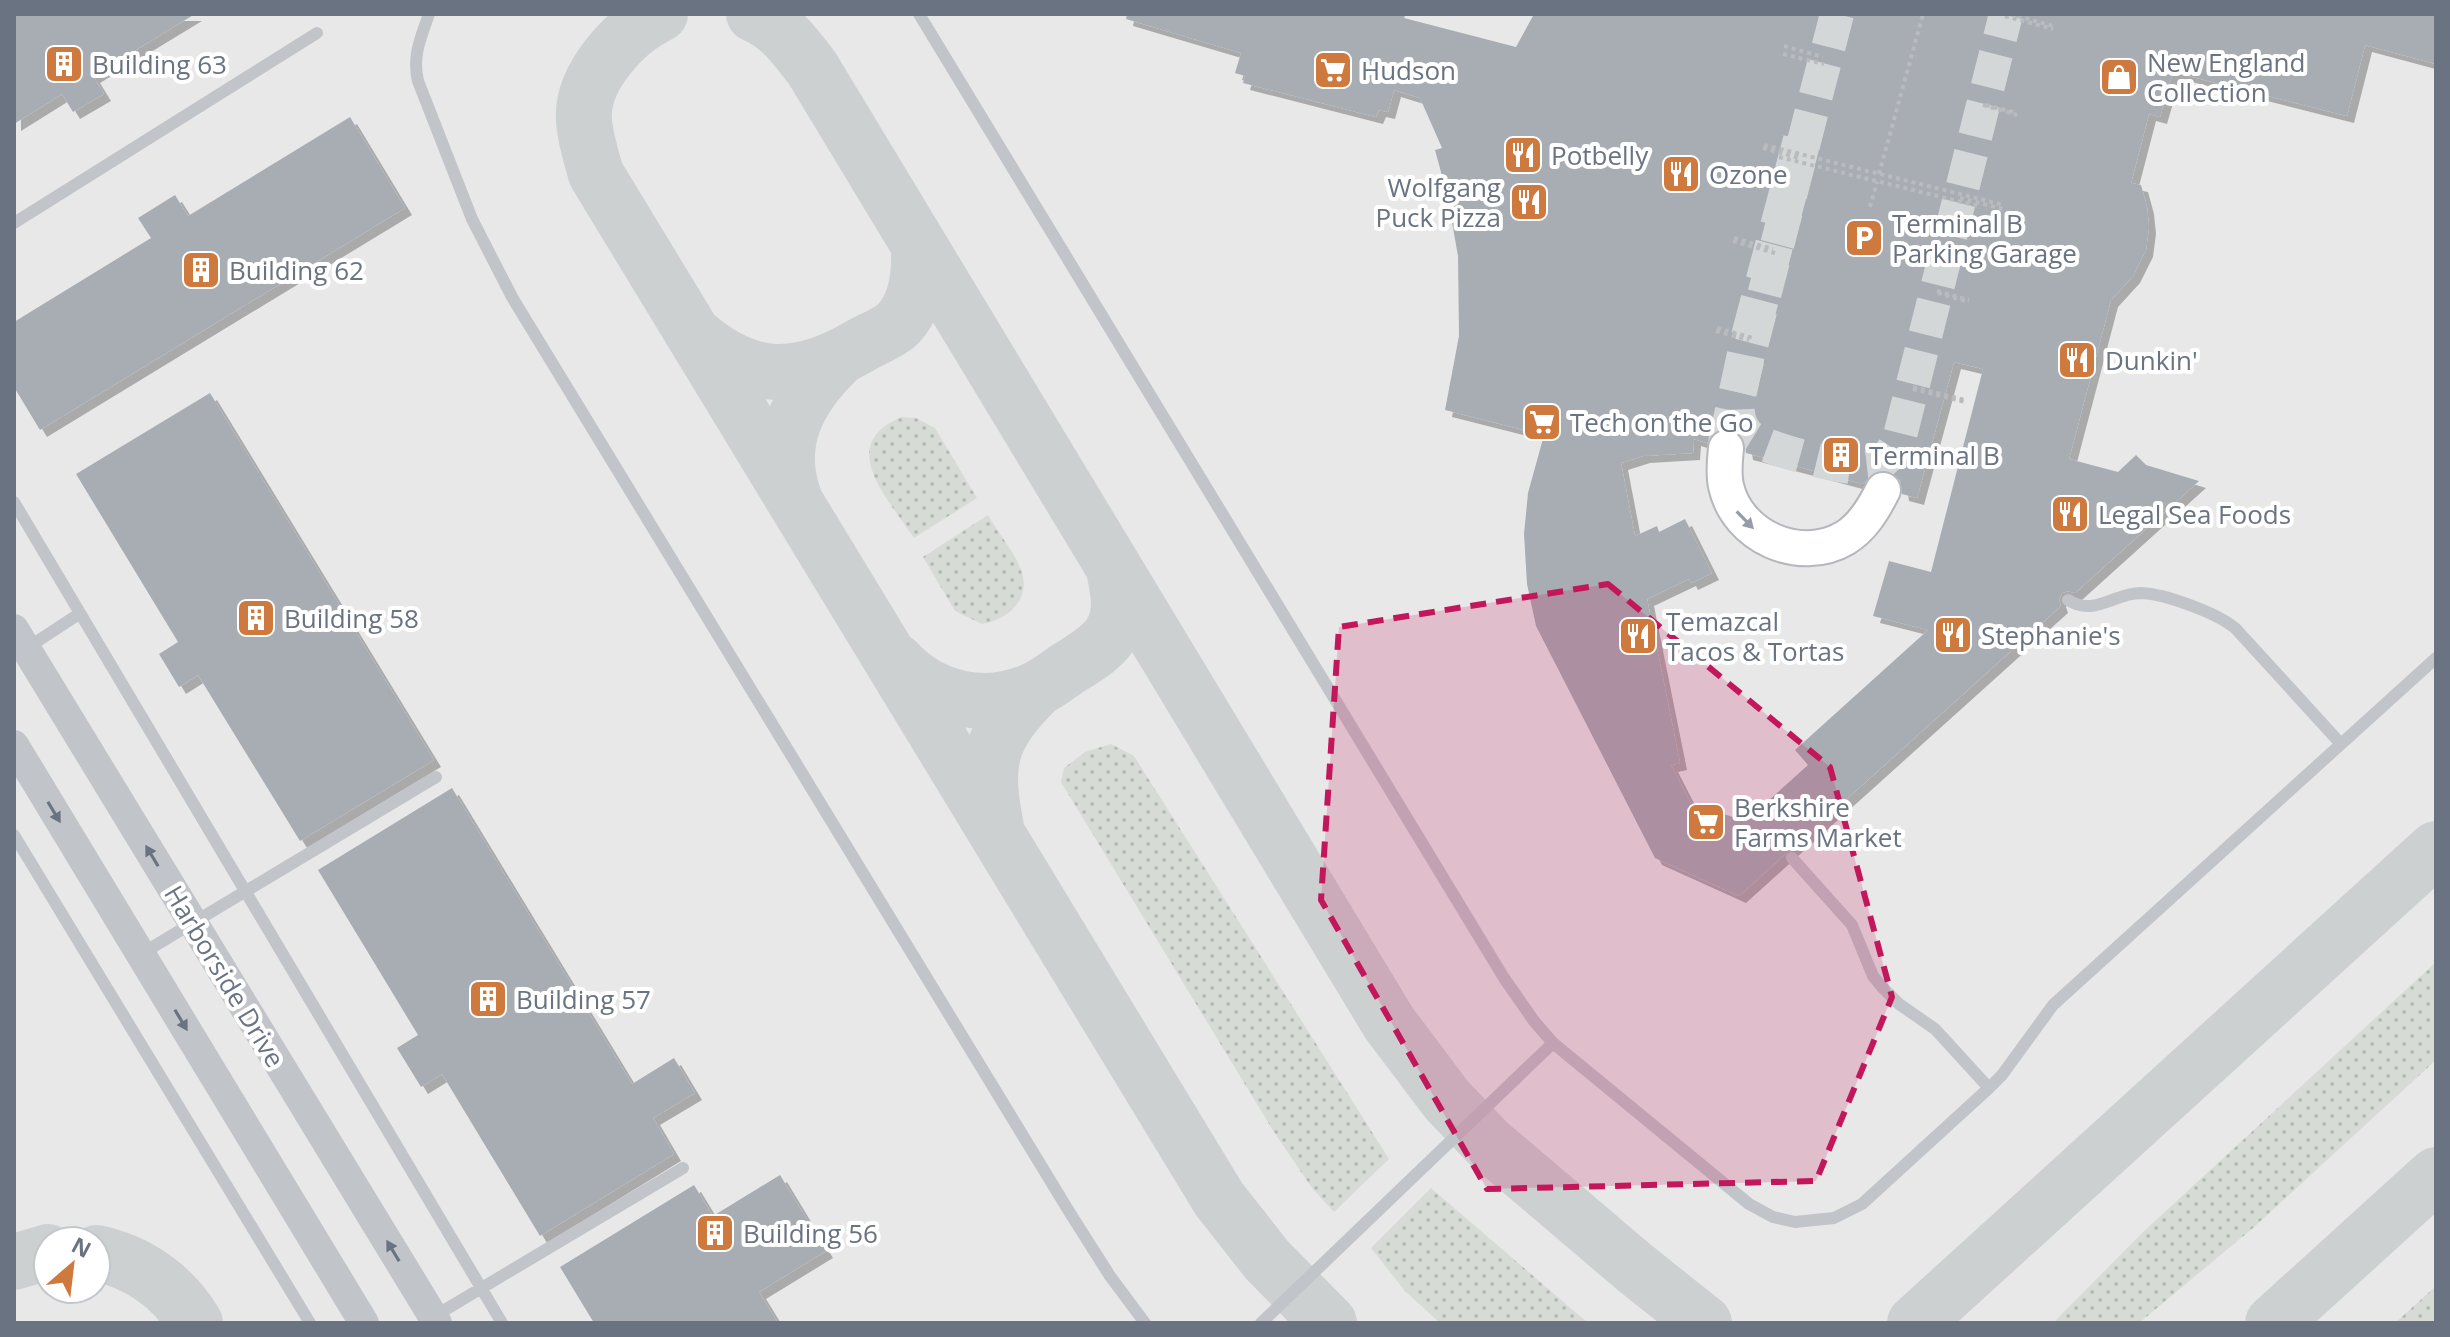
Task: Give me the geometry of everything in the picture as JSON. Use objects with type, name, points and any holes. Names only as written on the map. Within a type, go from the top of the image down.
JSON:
[{"type":"main road","points":[[1726,448],[1726,486],[1738,515],[1763,536],[1783,546],[1816,548],[1845,538],[1868,517],[1883,490]]},
{"type":"street","name":"Harborside Drive","points":[[18,645],[193,922],[431,1321]]},
{"type":"street","points":[[14,745],[364,1323]]},
{"type":"lane","points":[[429,14],[415,54],[418,81],[472,219],[512,297],[1070,1213],[1110,1276],[1145,1323]]},
{"type":"lane","points":[[919,14],[1504,978],[1534,1021],[1553,1043],[1741,1199],[1773,1217],[1795,1222],[1828,1219],[1862,1204],[2002,1075],[2053,1005],[2436,658]]},
{"type":"lane","points":[[14,223],[317,33]]},
{"type":"lane","points":[[14,502],[502,1323]]},
{"type":"lane","points":[[2068,600],[2078,606],[2093,607],[2140,593],[2216,614],[2236,629],[2341,744]]},
{"type":"lane","points":[[18,645],[79,614]]},
{"type":"lane","points":[[141,954],[436,777]]},
{"type":"lane","points":[[14,835],[310,1323]]},
{"type":"lane","points":[[1792,858],[1852,925],[1873,976],[1882,987],[1899,1004],[1935,1029],[1989,1088]]},
{"type":"lane","points":[[1261,1323],[1553,1043]]},
{"type":"lane","points":[[431,1321],[683,1168]]},
{"type":"path","points":[[1870,207],[1923,14]]},
{"type":"path","points":[[2008,15],[2053,27]]},
{"type":"path","points":[[1784,46],[1823,57]]},
{"type":"path","points":[[1783,54],[1824,64]]},
{"type":"path","points":[[1985,105],[2017,114]]},
{"type":"path","points":[[1799,158],[1763,146],[2003,207],[1960,198]]},
{"type":"path","points":[[1779,157],[1978,206]]},
{"type":"path","points":[[1734,240],[1774,251]]},
{"type":"path","points":[[1938,292],[1969,301]]},
{"type":"path","points":[[1716,330],[1751,339]]},
{"type":"path","points":[[1913,388],[1965,401]]},
{"type":"highlighted area","points":[[1608,584],[1830,767],[1892,997],[1816,1181],[1487,1189],[1321,900],[1339,627]]},
{"type":"shaded area","points":[[14,14],[2436,14],[2436,1323],[14,1323]]},
{"type":"shaded area","points":[[902,417],[916,418],[935,428],[977,498],[914,538],[881,490],[869,457],[872,442],[882,428]]},
{"type":"shaded area","points":[[988,515],[1018,563],[1024,580],[1020,599],[1009,613],[982,624],[955,611],[923,557]]},
{"type":"shaded area","points":[[1111,744],[1134,756],[1389,1159],[1334,1212],[1312,1188],[1274,1132],[1061,782],[1064,768],[1085,752]]},
{"type":"shaded area","points":[[2436,962],[2436,1060],[2253,1228],[2139,1323],[2053,1323],[2143,1232]]},
{"type":"shaded area","points":[[1431,1188],[1588,1323],[1440,1323],[1405,1291],[1371,1248]]},
{"type":"shaded area","points":[[2436,1286],[2436,1323],[2395,1323]]},
{"type":"building","name":"Building 63","points":[[14,14],[195,14],[93,76],[104,94],[73,112],[62,94],[14,124]]},
{"type":"building","name":"Terminal B","points":[[1127,14],[1406,14],[1404,18],[1516,47],[1534,14],[2436,14],[2436,64],[2365,45],[2347,116],[2173,72],[2160,117],[2149,114],[2131,183],[2141,185],[2147,207],[2149,227],[2146,250],[2133,276],[2111,300],[2069,459],[2118,472],[2136,455],[2146,465],[2199,481],[2075,593],[2062,593],[2059,600],[2061,606],[1739,896],[1655,858],[1536,626],[1527,584],[1524,534],[1528,493],[1544,435],[1445,410],[1459,336],[1458,256],[1435,150],[1442,148],[1420,98],[1394,90],[1388,112],[1379,110],[1376,117],[1243,83],[1245,76],[1235,73],[1241,53],[1126,19]],"holes":[[[1954,362],[1983,369],[1931,572],[1889,561],[1873,616],[1928,630],[1795,750],[1808,765],[1746,821],[1691,804],[1671,765],[1680,763],[1647,599],[1689,579],[1691,583],[1712,573],[1685,519],[1659,532],[1657,526],[1635,536],[1621,463],[1643,456],[1693,453],[1694,439],[1707,443],[1717,430],[1729,428],[1744,439],[1746,453],[1863,484],[1873,473],[1883,470],[1891,472],[1900,480],[1902,494],[1917,498]]]},
{"type":"building","name":"Building 62","points":[[350,117],[405,208],[40,430],[14,387],[14,322],[151,238],[138,218],[175,195],[188,216]]},
{"type":"building","name":"Building 58","points":[[210,393],[434,760],[300,841],[198,675],[179,687],[159,654],[178,642],[76,474]]},
{"type":"building","name":"Building 57","points":[[452,788],[632,1084],[674,1058],[695,1093],[653,1118],[674,1154],[540,1236],[442,1074],[421,1087],[397,1048],[418,1035],[318,870]]},
{"type":"building","name":"Building 56","points":[[780,1175],[826,1251],[759,1292],[778,1323],[594,1323],[560,1267],[694,1185],[713,1216]]},
{"type":"taxiway","points":[[660,14],[619,44],[597,72],[590,88],[584,120],[596,174],[1219,1199],[1267,1260],[1329,1323]]},
{"type":"taxiway","points":[[754,14],[779,30],[812,68],[1389,1023],[1447,1100],[1488,1143],[1704,1323]]},
{"type":"taxiway","points":[[696,336],[716,351],[755,369],[775,372],[815,367],[888,332],[903,318],[916,288],[919,245]]},
{"type":"taxiway","points":[[794,498],[787,458],[793,422],[811,390],[837,360]]},
{"type":"taxiway","points":[[896,661],[926,685],[962,699],[999,700],[1036,689],[1093,652],[1109,636],[1119,608],[1114,569]]},
{"type":"taxiway","points":[[996,827],[990,785],[994,751],[1009,721],[1037,689]]},
{"type":"taxiway","points":[[1915,1323],[2436,849]]},
{"type":"taxiway","points":[[2273,1323],[2436,1175]]},
{"type":"taxiway","points":[[14,1262],[32,1257]]},
{"type":"taxiway","points":[[112,1257],[140,1269],[165,1287],[195,1323]]},
{"type":"tunnel","points":[[1837,14],[1738,396],[1738,412],[1745,432],[1757,441],[1787,452],[1858,468],[1878,464],[1899,440],[2006,14]]},
{"type":"tunnel","points":[[1726,448],[1749,340],[1802,140]]},
{"type":"place","name":"Building 63","points":[[64,64]]},
{"type":"place","name":"Hudson","points":[[1333,70]]},
{"type":"place","name":"New England Collection","points":[[2119,77]]},
{"type":"place","name":"Potbelly","points":[[1523,155]]},
{"type":"place","name":"Ozone","points":[[1681,174]]},
{"type":"place","name":"Wolfgang Puck Pizza","points":[[1529,202]]},
{"type":"place","name":"Terminal B Parking Garage","points":[[1864,238]]},
{"type":"place","name":"Building 62","points":[[201,270]]},
{"type":"place","name":"Dunkin'","points":[[2077,360]]},
{"type":"place","name":"Tech on the Go","points":[[1542,422]]},
{"type":"place","name":"Terminal B","points":[[1841,455]]},
{"type":"place","name":"Legal Sea Foods","points":[[2070,514]]},
{"type":"place","name":"Building 58","points":[[256,618]]},
{"type":"place","name":"Stephanie's","points":[[1953,635]]},
{"type":"place","name":"Temazcal Tacos & Tortas","points":[[1638,636]]},
{"type":"place","name":"Berkshire Farms Market","points":[[1706,822]]},
{"type":"place","name":"Building 57","points":[[488,999]]},
{"type":"place","name":"Building 56","points":[[715,1233]]}]
